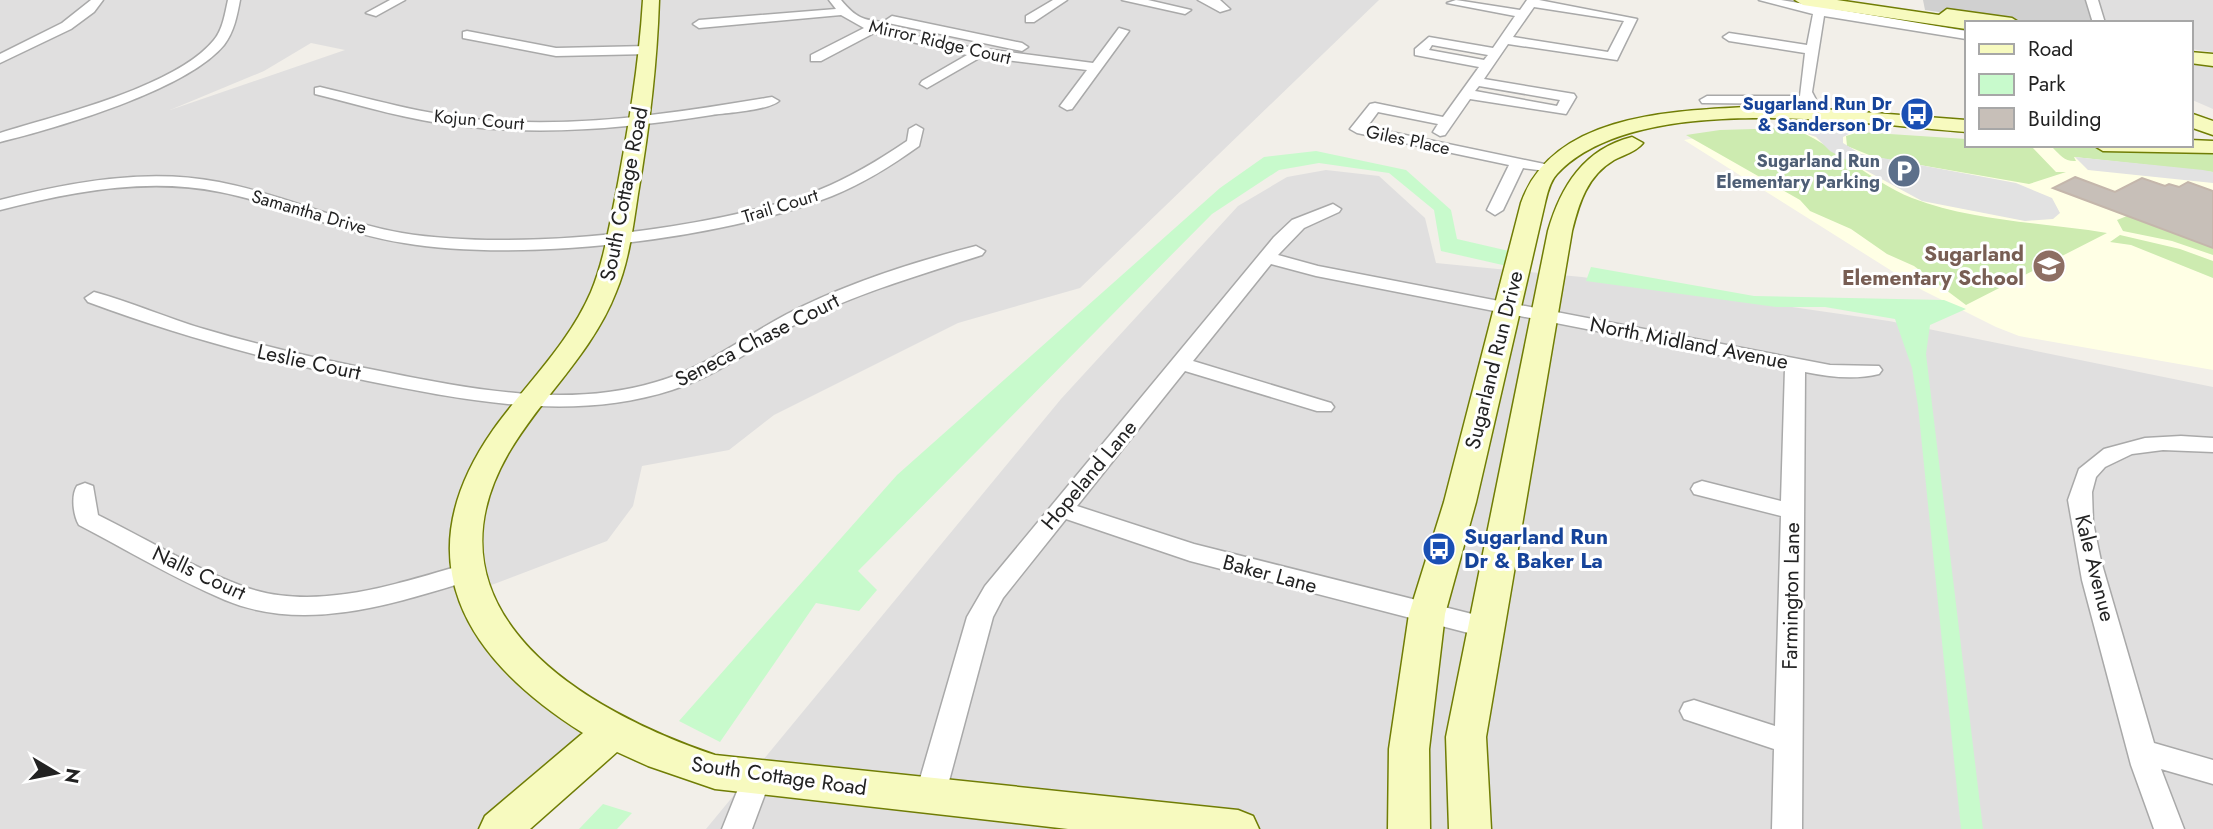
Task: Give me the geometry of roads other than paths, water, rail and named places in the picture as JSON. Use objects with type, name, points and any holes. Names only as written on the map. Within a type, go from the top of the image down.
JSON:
[{"type":"street","points":[[0,59],[72,21],[97,0]]},
{"type":"street","points":[[0,138],[123,97],[184,68],[216,47],[226,34],[234,0]]},
{"type":"street","points":[[372,13],[400,0]]},
{"type":"street","name":"South Cottage Road","points":[[651,0],[649,50],[640,120],[620,236],[604,292],[592,318],[490,458],[468,511],[466,573],[497,642],[552,695],[612,732],[665,758],[715,772],[930,796],[1093,821],[1238,829]]},
{"type":"street","name":"South Cottage Road","points":[[649,50],[669,0]]},
{"type":"street","points":[[1030,19],[1061,0]]},
{"type":"street","points":[[1129,0],[1185,10]]},
{"type":"street","points":[[1204,0],[1215,2],[1224,9]]},
{"type":"street","points":[[1765,0],[1819,12],[1965,35]]},
{"type":"street","points":[[1802,0],[1965,24]]},
{"type":"street","points":[[1853,0],[1998,21]]},
{"type":"street","points":[[2092,0],[2098,21]]},
{"type":"street","points":[[1453,3],[1529,6],[1631,19],[1612,57],[1505,40]]},
{"type":"street","points":[[699,24],[838,6]]},
{"type":"street","name":"Mirror Ridge Court","points":[[838,6],[872,22],[977,54],[1097,67]]},
{"type":"street","points":[[1431,145],[1529,6]]},
{"type":"street","points":[[1814,113],[1805,92],[1819,12]]},
{"type":"street","points":[[816,58],[872,22],[891,20],[1031,49]]},
{"type":"street","points":[[1066,106],[1123,30]]},
{"type":"street","points":[[467,35],[556,52],[649,50]]},
{"type":"street","points":[[1729,37],[1812,50]]},
{"type":"street","points":[[1486,64],[1420,52],[1429,41],[1496,52]]},
{"type":"street","points":[[927,84],[997,43]]},
{"type":"street","points":[[2192,49],[2213,52]]},
{"type":"street","points":[[2192,57],[2213,60]]},
{"type":"street","points":[[1467,94],[1561,111],[1569,97],[1475,81]]},
{"type":"street","name":"Kojun Court","points":[[320,91],[470,123],[524,125],[640,120],[772,101]]},
{"type":"street","points":[[1707,100],[1814,113]]},
{"type":"street","name":"Giles Place","points":[[1447,122],[1375,107],[1357,129],[1549,169]]},
{"type":"street","points":[[2192,107],[2213,117]]},
{"type":"street","name":"Sugarland Run Drive","points":[[1409,829],[1409,749],[1427,614],[1460,502],[1533,203],[1549,169],[1577,149],[1603,136],[1653,122],[1734,112],[1814,113],[1965,126]]},
{"type":"street","name":"Sugarland Run Drive","points":[[1469,829],[1466,737],[1484,627],[1542,314],[1570,192],[1581,175],[1595,163],[1627,145],[1673,131],[1814,113],[1965,135]]},
{"type":"street","points":[[2192,120],[2213,132]]},
{"type":"street","name":"Trail Court","points":[[620,236],[735,220],[818,195],[884,163],[914,143],[916,129]]},
{"type":"street","points":[[2192,136],[2213,132]]},
{"type":"street","points":[[2192,147],[2213,147]]},
{"type":"street","points":[[1495,211],[1518,163]]},
{"type":"street","name":"Samantha Drive","points":[[0,205],[75,189],[174,182],[227,189],[384,234],[431,242],[524,244],[620,236]]},
{"type":"street","name":"Hopeland Lane","points":[[930,796],[980,617],[994,592],[1266,257],[1298,224],[1333,209]]},
{"type":"street","name":"Seneca Chase Court","points":[[531,400],[609,397],[679,381],[735,355],[801,314],[894,277],[976,251]]},
{"type":"street","name":"North Midland Avenue","points":[[1266,257],[1315,271],[1830,371],[1872,370]]},
{"type":"street","name":"Leslie Court","points":[[94,298],[162,325],[264,352],[439,389],[531,400]]},
{"type":"street","points":[[1181,364],[1324,407]]},
{"type":"street","name":"Farmington Lane","points":[[1787,829],[1795,364]]},
{"type":"street","name":"Kale Avenue","points":[[2169,829],[2155,795],[2082,524],[2079,502],[2082,484],[2098,463],[2124,450],[2161,445],[2213,445]]},
{"type":"street","points":[[1702,489],[1792,511]]},
{"type":"street","name":"Nalls Court","points":[[85,491],[87,519],[235,594],[271,603],[301,606],[370,600],[401,594],[466,573]]},
{"type":"street","name":"Baker Lane","points":[[1060,509],[1189,552],[1484,627]]},
{"type":"street","points":[[1694,711],[1789,742]]},
{"type":"street","points":[[500,829],[612,732]]},
{"type":"street","points":[[2144,752],[2213,772]]},
{"type":"street","points":[[737,829],[756,778]]},
{"type":"place","name":"Sugarland Run Dr & Sanderson Dr","points":[[1917,114]]},
{"type":"place","name":"Sugarland Run Elementary Parking","points":[[1904,171]]},
{"type":"place","name":"Sugarland Elementary School","points":[[2049,266]]},
{"type":"place","name":"Sugarland Run Dr & Baker La","points":[[1439,549]]}]
